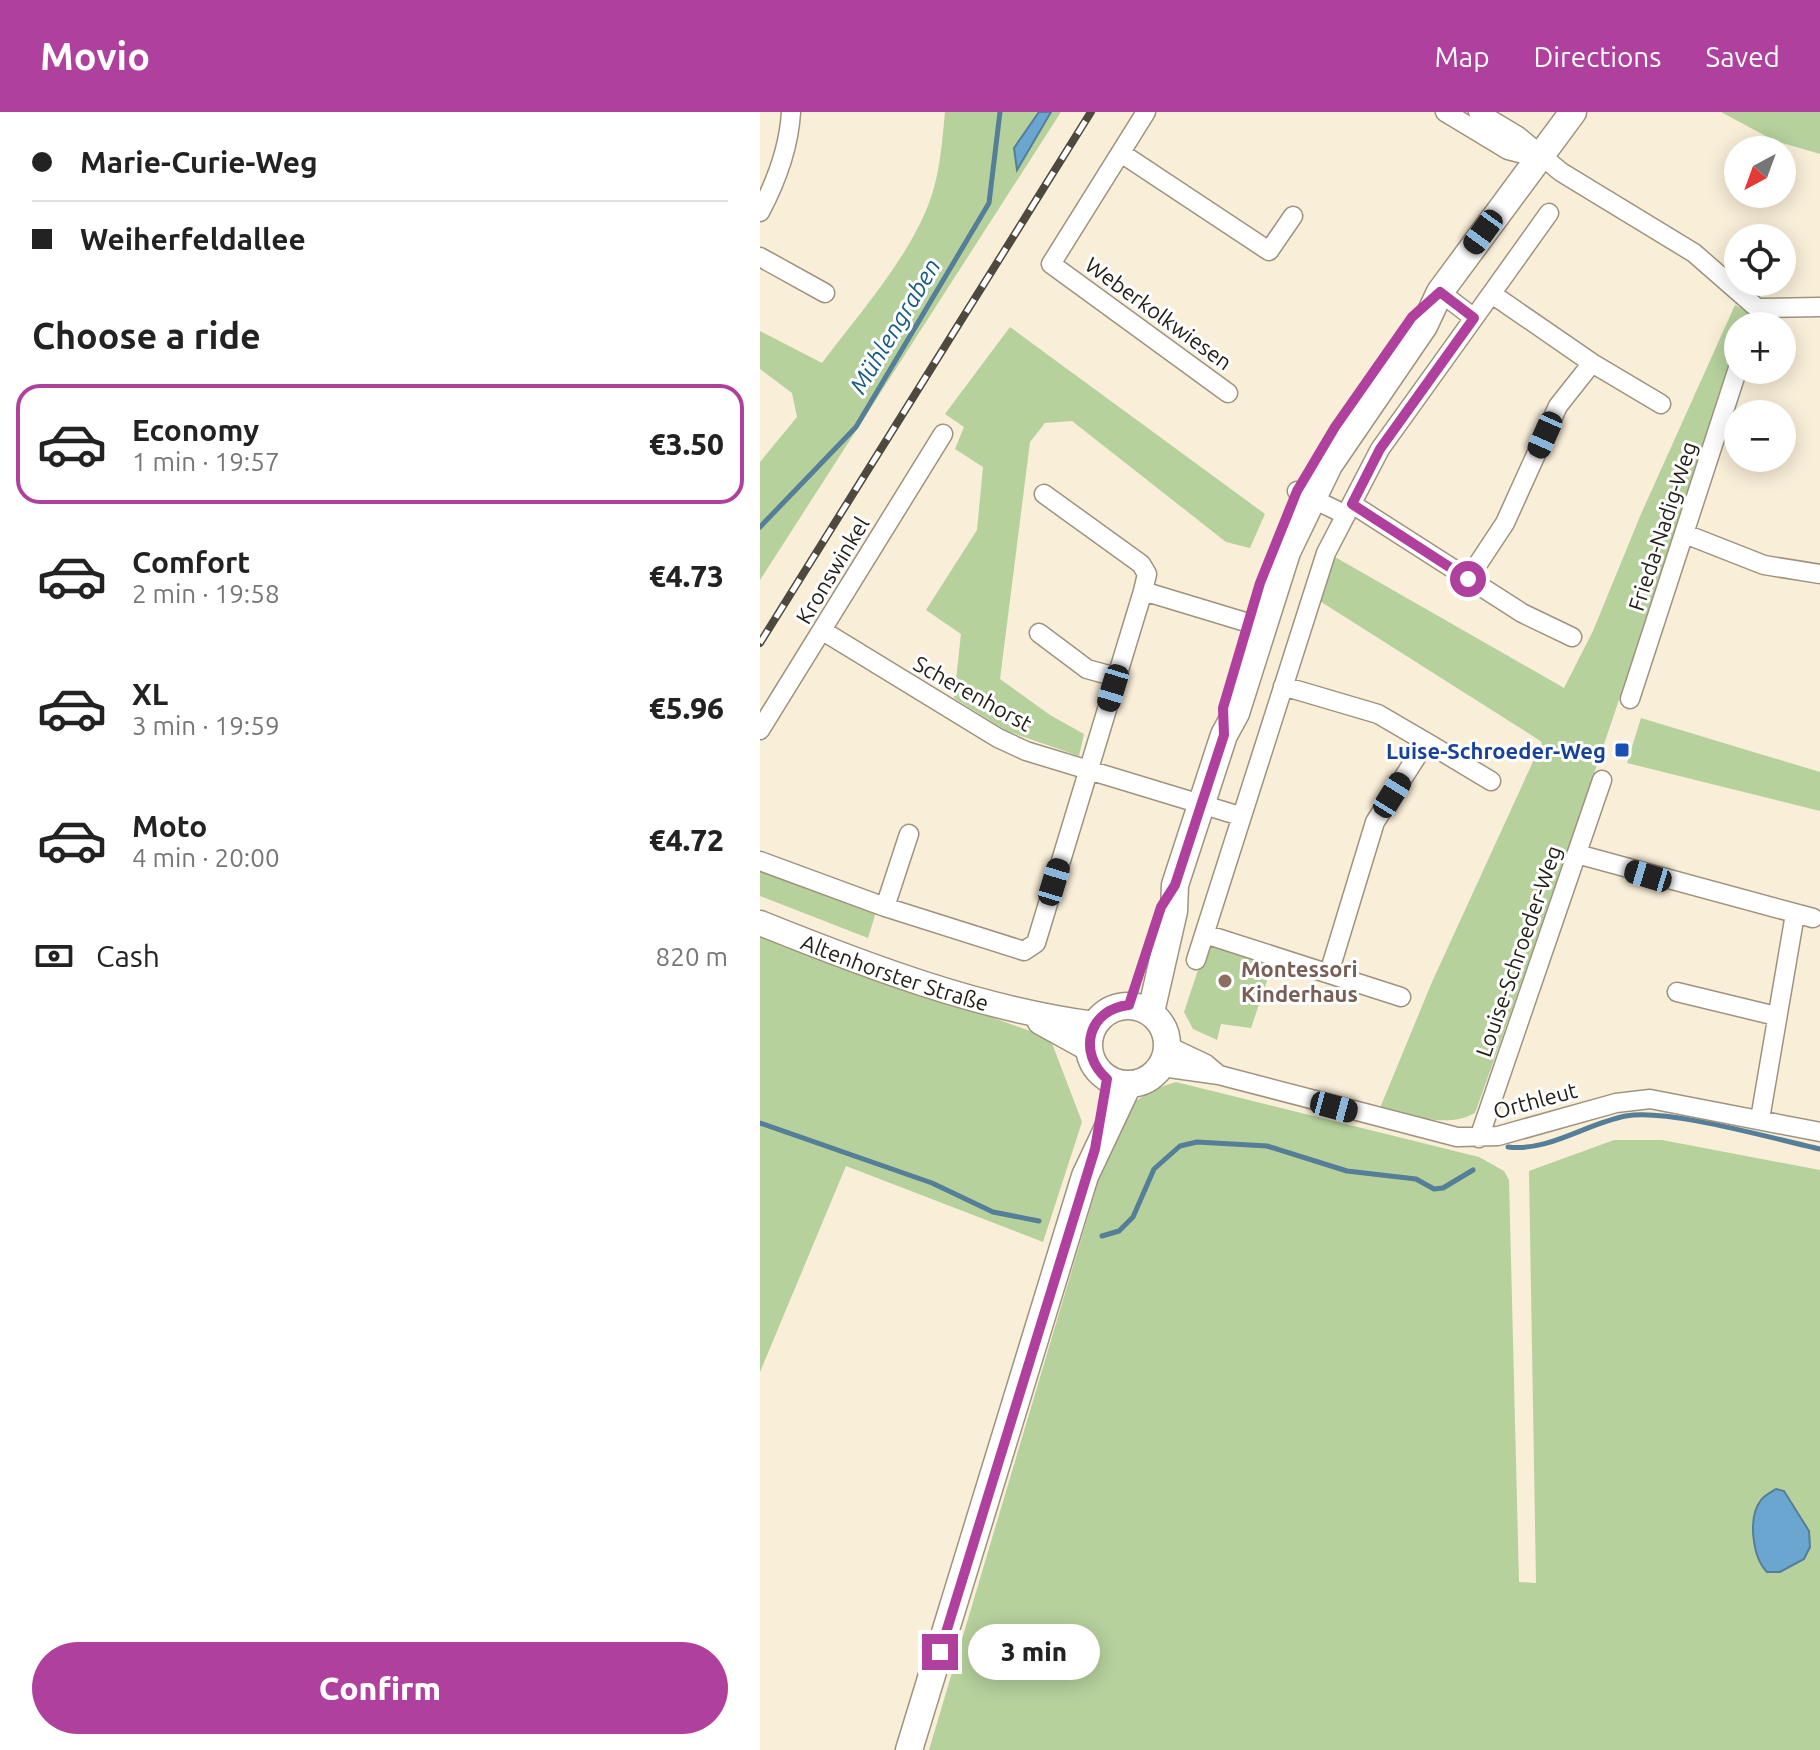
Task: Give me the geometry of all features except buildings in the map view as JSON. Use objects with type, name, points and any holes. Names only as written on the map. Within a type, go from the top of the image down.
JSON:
[{"type":"main road","points":[[1140,1009],[1174,911],[1175,885],[1224,735],[1223,708],[1255,626],[1275,544],[1304,495],[1335,427],[1403,329],[1440,292],[1573,112]]},
{"type":"main road","points":[[1140,1009],[1166,1033],[1165,1057],[1141,1083],[1118,1082],[1098,1071],[1092,1037],[1110,1010],[1140,1009]]},
{"type":"main road","points":[[909,1750],[1118,1082]]},
{"type":"street","points":[[760,212],[772,188],[790,128],[791,112]]},
{"type":"street","name":"Weberkolkwiesen","points":[[1146,112],[1051,264],[1228,393]]},
{"type":"street","points":[[1445,112],[1508,150],[1539,158]]},
{"type":"street","points":[[1478,112],[1518,136],[1539,158],[1694,253],[1749,312]]},
{"type":"street","points":[[1121,153],[1269,251],[1293,216]]},
{"type":"street","points":[[1196,960],[1319,570],[1380,449],[1549,213]]},
{"type":"street","points":[[760,257],[825,293]]},
{"type":"street","points":[[1440,292],[1474,318]]},
{"type":"street","points":[[1492,294],[1592,363],[1661,404]]},
{"type":"street","points":[[1787,312],[1820,307]]},
{"type":"street","points":[[1468,579],[1505,523],[1558,406],[1592,363]]},
{"type":"street","name":"Frieda-Nadig-Weg","points":[[1630,699],[1733,384]]},
{"type":"street","name":"Kronswinkel","points":[[760,730],[943,434]]},
{"type":"street","points":[[760,861],[885,907],[1024,951],[1036,943],[1147,574],[1141,564],[1044,494]]},
{"type":"street","points":[[1304,495],[1349,510],[1522,613],[1572,637]]},
{"type":"street","points":[[1685,534],[1764,565],[1820,574]]},
{"type":"street","points":[[1143,591],[1255,626]]},
{"type":"street","name":"Scherenhorst","points":[[823,631],[998,738],[1088,770],[1240,816]]},
{"type":"street","points":[[1039,633],[1087,669],[1116,677]]},
{"type":"street","points":[[1283,686],[1378,714],[1491,781]]},
{"type":"street","points":[[1329,973],[1375,822],[1426,742]]},
{"type":"street","name":"Louise-Schroeder-Weg","points":[[1479,1138],[1602,780]]},
{"type":"street","points":[[885,907],[909,834]]},
{"type":"street","points":[[1577,854],[1804,916],[1776,1016],[1760,1119]]},
{"type":"street","name":"Altenhorster Straße","points":[[760,923],[830,951],[1092,1037]]},
{"type":"street","points":[[1205,934],[1401,997]]},
{"type":"street","points":[[1677,992],[1776,1016]]},
{"type":"street","name":"Orthleut","points":[[1165,1057],[1219,1075],[1457,1137],[1498,1136],[1616,1103],[1650,1099],[1820,1132]]},
{"type":"green space","points":[[945,112],[1061,112],[760,580],[760,462],[797,417],[792,393],[760,369],[760,331],[822,363],[881,286],[920,224],[936,181]]},
{"type":"green space","points":[[1721,112],[1820,112],[1820,154],[1796,147],[1796,136],[1766,136]]},
{"type":"green space","points":[[1735,305],[1748,312],[1732,312]]},
{"type":"green space","points":[[1010,327],[1265,514],[1250,548],[1226,542],[1072,421],[1045,423],[1030,442],[1000,679],[1050,715],[1084,734],[1079,756],[1007,731],[954,698],[961,634],[926,610],[977,530],[983,467],[955,449],[964,427],[945,414]]},
{"type":"green space","points":[[1724,329],[1725,384],[1475,1113],[1464,1118],[1440,1120],[1380,1108],[1432,982],[1542,742],[1315,598],[1335,557],[1564,688],[1593,631],[1641,514]]},
{"type":"green space","points":[[1641,718],[1820,772],[1820,811],[1627,763]]},
{"type":"green space","points":[[760,867],[876,912],[868,938],[760,896]]},
{"type":"green space","points":[[760,935],[1050,1038],[1082,1122],[1043,1242],[846,1166],[760,1372]]},
{"type":"green space","points":[[1207,943],[1273,963],[1251,1028],[1221,1024],[1217,1040],[1193,1029],[1184,1012]]},
{"type":"green space","points":[[1176,1082],[1479,1157],[1504,1171],[1509,1180],[1519,1582],[1536,1583],[1529,1171],[1614,1140],[1662,1140],[1820,1170],[1820,1750],[929,1750],[1119,1112],[1154,1089]]},
{"type":"water","points":[[1039,112],[1051,112],[1017,170],[1014,148]]},
{"type":"water","points":[[1776,1489],[1784,1491],[1809,1531],[1810,1547],[1804,1559],[1780,1572],[1767,1572],[1755,1548],[1754,1517],[1761,1500]]},
{"type":"waterway","name":"Mühlengraben","points":[[760,527],[856,427],[989,203],[1000,112]]},
{"type":"waterway","points":[[1508,1147],[1538,1145],[1611,1120],[1644,1115],[1693,1120],[1820,1149]]},
{"type":"waterway","points":[[760,1123],[932,1183],[993,1212],[1039,1221]]},
{"type":"waterway","points":[[1102,1236],[1119,1231],[1133,1217],[1154,1169],[1180,1146],[1197,1142],[1267,1146],[1347,1171],[1416,1179],[1434,1189],[1443,1188],[1473,1170]]},
{"type":"railway","points":[[760,643],[1091,112]]},
{"type":"place","name":"Luise-Schroeder-Weg","points":[[1622,750]]},
{"type":"place","name":"Montessori Kinderhaus","points":[[1225,981]]},
{"type":"route","points":[[940,1652],[1095,1149],[1107,1079],[1092,1061],[1089,1049],[1094,1024],[1110,1010],[1129,1005],[1161,907],[1175,885],[1224,735],[1223,708],[1260,583],[1297,491],[1335,427],[1412,317],[1440,292],[1474,318],[1380,449],[1352,504],[1468,579]]}]
